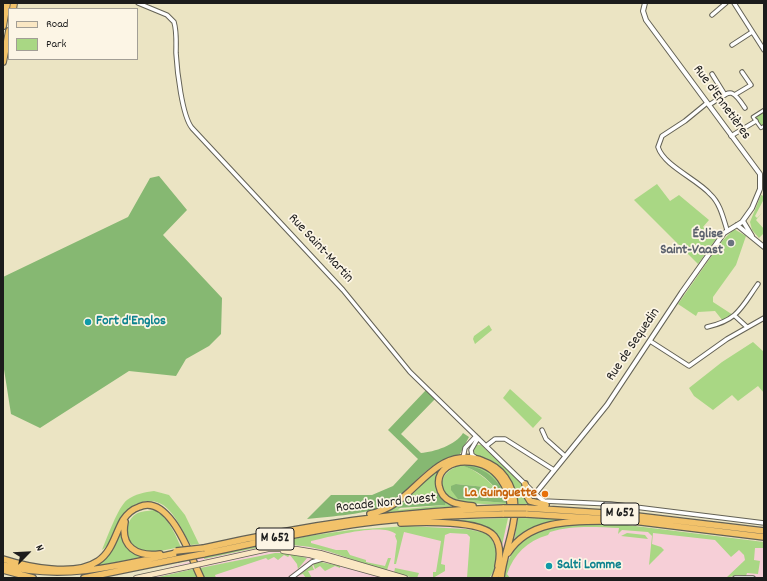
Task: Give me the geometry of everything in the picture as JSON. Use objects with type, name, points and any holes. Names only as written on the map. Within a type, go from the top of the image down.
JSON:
[{"type":"highway","points":[[3,26],[7,3]]},
{"type":"highway","points":[[3,62],[8,36]]},
{"type":"highway","points":[[342,520],[391,507],[407,496],[438,467],[448,462],[464,458],[474,460],[490,464],[499,471],[507,480],[511,489],[514,500],[514,520],[506,557]]},
{"type":"highway","points":[[497,576],[510,527],[510,498],[505,485],[496,473],[474,460],[454,464],[443,471],[438,482],[442,495],[452,502],[504,511]]},
{"type":"highway","points":[[525,484],[527,496],[530,501],[540,505],[592,509],[620,514]]},
{"type":"highway","points":[[527,496],[534,493]]},
{"type":"highway","points":[[3,560],[26,566],[50,569],[79,568],[93,564],[102,558],[110,548],[122,522],[128,514],[144,505],[158,507],[164,511],[177,528],[201,578]]},
{"type":"highway","name":"Rocade Nord Ouest","points":[[203,551],[342,520],[431,511],[526,511],[620,514],[764,532]]},
{"type":"highway","name":"Rocade Nord Ouest","points":[[203,551],[363,524],[504,511]]},
{"type":"highway","name":"Rocade Nord Ouest","points":[[526,511],[625,520],[764,537]]},
{"type":"highway","points":[[128,514],[124,534],[127,542],[133,549],[148,554],[176,555]]},
{"type":"highway","points":[[497,576],[506,557],[521,538],[539,528],[572,523],[625,520]]},
{"type":"highway","points":[[363,524],[417,523],[481,528],[491,533],[498,543],[499,554],[497,576]]},
{"type":"highway","points":[[3,565],[15,569],[45,574],[75,574],[203,551]]},
{"type":"highway","points":[[84,578],[176,555]]},
{"type":"highway","points":[[3,570],[32,578]]},
{"type":"highway","points":[[3,573],[32,578]]},
{"type":"main road","points":[[136,578],[281,548],[296,548],[320,553],[405,578]]},
{"type":"main road","points":[[250,554],[286,551],[325,559],[393,578]]},
{"type":"street","name":"Rue Saint-Martin","points":[[138,3],[167,15],[174,22],[176,56],[184,110],[190,126],[348,295],[407,368],[534,493]]},
{"type":"street","name":"Rue d'Ennetières","points":[[645,3],[643,11],[646,20],[730,136],[754,164],[761,177],[758,196],[744,220]]},
{"type":"street","points":[[712,15],[726,3]]},
{"type":"street","points":[[734,3],[764,50]]},
{"type":"street","points":[[732,44],[752,32]]},
{"type":"street","points":[[728,230],[720,208],[713,196],[661,154],[658,146],[662,136],[679,126],[708,104],[725,95],[731,93],[736,94],[751,85],[742,72]]},
{"type":"street","points":[[712,74],[725,95]]},
{"type":"street","points":[[736,94],[745,108]]},
{"type":"street","points":[[764,110],[753,117],[761,128],[764,126]]},
{"type":"street","points":[[730,136],[756,121]]},
{"type":"street","points":[[744,220],[754,238]]},
{"type":"street","name":"Rue de Sequedin","points":[[534,493],[607,405],[682,292],[728,230],[744,220]]},
{"type":"street","points":[[737,225],[764,247]]},
{"type":"street","points":[[707,327],[725,322],[736,316],[758,284]]},
{"type":"street","points":[[736,316],[747,327]]},
{"type":"street","points":[[650,341],[689,366],[721,343],[764,318]]},
{"type":"street","points":[[542,430],[546,439],[565,456]]},
{"type":"street","points":[[464,458],[466,448],[477,437]]},
{"type":"street","points":[[474,460],[471,450],[477,437]]},
{"type":"street","points":[[486,446],[495,439],[504,439],[554,470]]},
{"type":"street","points":[[534,493],[544,501],[611,504],[764,523]]},
{"type":"street","points":[[299,571],[312,556],[320,553]]},
{"type":"street","points":[[291,578],[313,561],[325,559]]},
{"type":"street","points":[[735,578],[752,578]]},
{"type":"shaded area","points":[[619,524],[764,542],[764,578],[503,578],[493,572],[499,526]]},
{"type":"shaded area","points":[[470,526],[468,578],[134,578],[204,557],[308,536],[385,528]]},
{"type":"green space","points":[[764,111],[764,125],[761,126],[755,117]]},
{"type":"green space","points":[[159,176],[187,210],[163,235],[222,298],[221,334],[209,346],[186,359],[176,376],[129,371],[40,428],[11,414],[3,363],[3,277],[128,217],[150,178]]},
{"type":"green space","points":[[657,184],[670,201],[679,195],[709,220],[703,227],[716,239],[698,264],[634,200]]},
{"type":"green space","points":[[761,195],[764,196],[764,199],[755,216],[757,218],[762,213],[756,220],[764,229],[764,233],[759,238],[752,230],[750,222]]},
{"type":"green space","points":[[734,229],[746,236],[736,265],[713,297],[713,302],[733,315],[723,321],[715,311],[698,312],[696,316],[678,304],[722,241]]},
{"type":"green space","points":[[489,325],[492,330],[475,344],[473,339],[474,336]]},
{"type":"green space","points":[[753,342],[764,352],[764,393],[758,386],[738,401],[732,395],[713,410],[694,396],[689,388],[722,362]]},
{"type":"green space","points":[[510,389],[542,418],[533,428],[503,398]]},
{"type":"green space","points":[[426,390],[435,399],[401,434],[421,453],[444,447],[455,441],[463,433],[469,437],[460,454],[433,466],[400,496],[380,508],[370,511],[307,519],[331,495],[372,495],[393,486],[418,459],[388,430]]},
{"type":"green space","points":[[476,445],[481,445],[523,485],[534,505],[517,504],[514,490],[508,477],[500,466],[494,462],[475,455],[473,449]]},
{"type":"green space","points":[[449,463],[442,469],[437,489],[458,506],[384,513],[412,494],[435,471]],"holes":[[[420,495],[438,495],[445,505],[398,510],[409,500]]]},
{"type":"green space","points":[[461,464],[479,467],[492,474],[502,486],[509,504],[468,503],[449,496],[443,490],[443,479],[447,473]],"holes":[[[465,466],[492,478],[501,488],[506,503],[458,499],[456,484],[495,488],[488,481]]]},
{"type":"green space","points":[[464,466],[471,466],[479,469],[492,477],[501,489],[506,503],[458,499],[451,490],[451,486],[456,484],[495,488],[481,475]]},
{"type":"green space","points":[[154,491],[169,495],[185,515],[199,544],[191,545],[178,522],[167,508],[160,503],[152,501],[133,505],[126,511],[109,543],[102,550],[120,509],[127,500],[137,495]]},
{"type":"green space","points":[[416,495],[439,495],[446,501],[445,505],[397,508]]},
{"type":"green space","points":[[154,510],[163,516],[167,521],[174,531],[181,547],[151,552],[141,550],[132,544],[129,539],[127,528],[132,518],[140,512]]},
{"type":"green space","points":[[508,518],[501,550],[493,532],[479,524],[428,521]]},
{"type":"green space","points":[[518,518],[573,519],[537,526],[514,541]]},
{"type":"green space","points":[[582,524],[619,524],[764,542],[764,548],[755,548],[754,560],[760,561],[758,574],[747,573],[746,576],[737,575],[726,578],[745,560],[744,555],[739,550],[731,557],[715,540],[653,533],[652,544],[661,547],[664,550],[649,565],[652,536],[648,532],[622,530],[618,534],[619,528],[584,527],[567,528],[550,532],[548,535],[534,541],[522,549],[513,560],[507,574],[510,578],[503,578],[509,558],[519,544],[532,535],[548,529],[564,526]]},
{"type":"green space","points":[[407,526],[466,529],[486,533],[494,543],[496,549],[496,561],[493,573],[489,578],[467,578],[470,537],[467,534],[450,533],[445,535],[441,564],[445,565],[445,571],[433,578],[433,572],[436,572],[441,541],[404,532],[396,564],[394,564],[397,541],[395,536],[396,534],[379,529],[342,534],[311,541],[311,543],[336,550],[347,550],[350,555],[366,560],[366,562],[385,566],[388,558],[391,558],[387,570],[320,549],[284,545],[257,548],[204,559],[204,557],[308,536],[351,530]]},
{"type":"green space","points":[[121,528],[122,539],[126,547],[133,553],[143,557],[91,567],[97,565],[110,552]]},
{"type":"green space","points":[[627,533],[645,535],[648,539],[621,536]]},
{"type":"green space","points":[[275,553],[287,553],[307,558],[298,569],[297,564],[290,555],[288,557],[284,555],[278,560],[274,557],[268,560],[266,558],[215,575],[216,578],[204,578],[200,568]]},
{"type":"green space","points":[[321,562],[340,566],[340,568],[335,566],[325,571],[320,566],[315,569],[313,564]]},
{"type":"green space","points":[[312,565],[314,570],[308,571],[312,578],[306,578],[303,574],[299,575]]},
{"type":"green space","points":[[395,568],[419,573],[417,578],[414,578],[394,573]]},
{"type":"green space","points":[[193,569],[197,578],[154,578]]},
{"type":"place","name":"Église Saint-Vaast","points":[[731,243]]},
{"type":"place","name":"Fort d'Englos","points":[[88,322]]},
{"type":"place","name":"La Guinguette","points":[[545,494]]},
{"type":"place","name":"Salti Lomme","points":[[549,566]]}]
